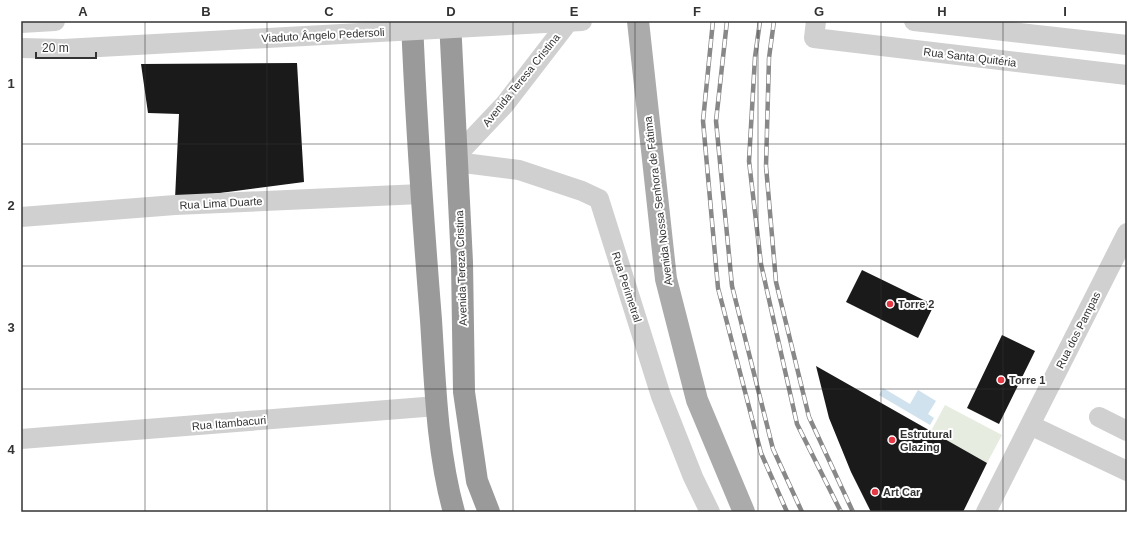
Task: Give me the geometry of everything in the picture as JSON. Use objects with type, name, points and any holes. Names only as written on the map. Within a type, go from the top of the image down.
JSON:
[{"type":"highway","points":[[412,21],[421,194],[437,406],[447,488],[454,512]]},
{"type":"highway","name":"Avenida Tereza Cristina","points":[[450,21],[462,262],[464,392],[477,481],[489,512]]},
{"type":"main road","name":"Avenida Nossa Senhora de Fátima","points":[[638,21],[666,280],[697,400],[744,512]]},
{"type":"street","points":[[21,23],[55,21]]},
{"type":"street","name":"Avenida Teresa Cristina","points":[[456,159],[505,104],[570,21]]},
{"type":"street","name":"Viaduto Ângelo Pedersoli","points":[[21,48],[63,49],[582,21]]},
{"type":"street","points":[[914,21],[1127,45]]},
{"type":"street","name":"Rua Santa Quitéria","points":[[815,30],[1127,75]]},
{"type":"street","name":"Rua Perimetral","points":[[456,159],[519,170],[582,191],[599,199],[661,396],[693,477],[710,512]]},
{"type":"street","name":"Rua Lima Duarte","points":[[21,217],[175,205],[421,194]]},
{"type":"street","name":"Rua dos Pampas","points":[[986,512],[1127,233]]},
{"type":"street","name":"Rua Itambacuri","points":[[21,439],[437,406]]},
{"type":"street","points":[[1100,418],[1127,431]]},
{"type":"street","points":[[1030,425],[1127,471]]},
{"type":"shaded area","points":[[945,405],[1002,435],[987,463],[930,433]]},
{"type":"water","points":[[883,388],[910,404],[918,390],[936,401],[928,414],[934,418],[930,425],[879,395]]},
{"type":"building","points":[[297,63],[304,182],[175,199],[179,114],[148,113],[141,64]]},
{"type":"building","name":"Torre 2","points":[[862,270],[934,305],[918,338],[846,302]]},
{"type":"building","name":"Torre 1","points":[[1002,335],[1035,351],[999,424],[967,408]]},
{"type":"building","name":"Estrutural Glazing","points":[[816,366],[987,463],[963,512],[871,512],[851,472],[829,418]]},
{"type":"railway","points":[[713,21],[703,121],[718,288],[761,453],[787,512]]},
{"type":"railway","points":[[727,21],[716,121],[732,286],[773,449],[802,512]]},
{"type":"railway","points":[[760,21],[755,57],[749,161],[761,264],[797,424],[841,512]]},
{"type":"railway","points":[[774,21],[769,58],[766,166],[776,282],[809,417],[853,512]]},
{"type":"place","name":"Torre 2","points":[[890,304]]},
{"type":"place","name":"Torre 1","points":[[1001,380]]},
{"type":"place","name":"Estrutural Glazing","points":[[892,440]]},
{"type":"place","name":"Art Car","points":[[875,492]]}]
